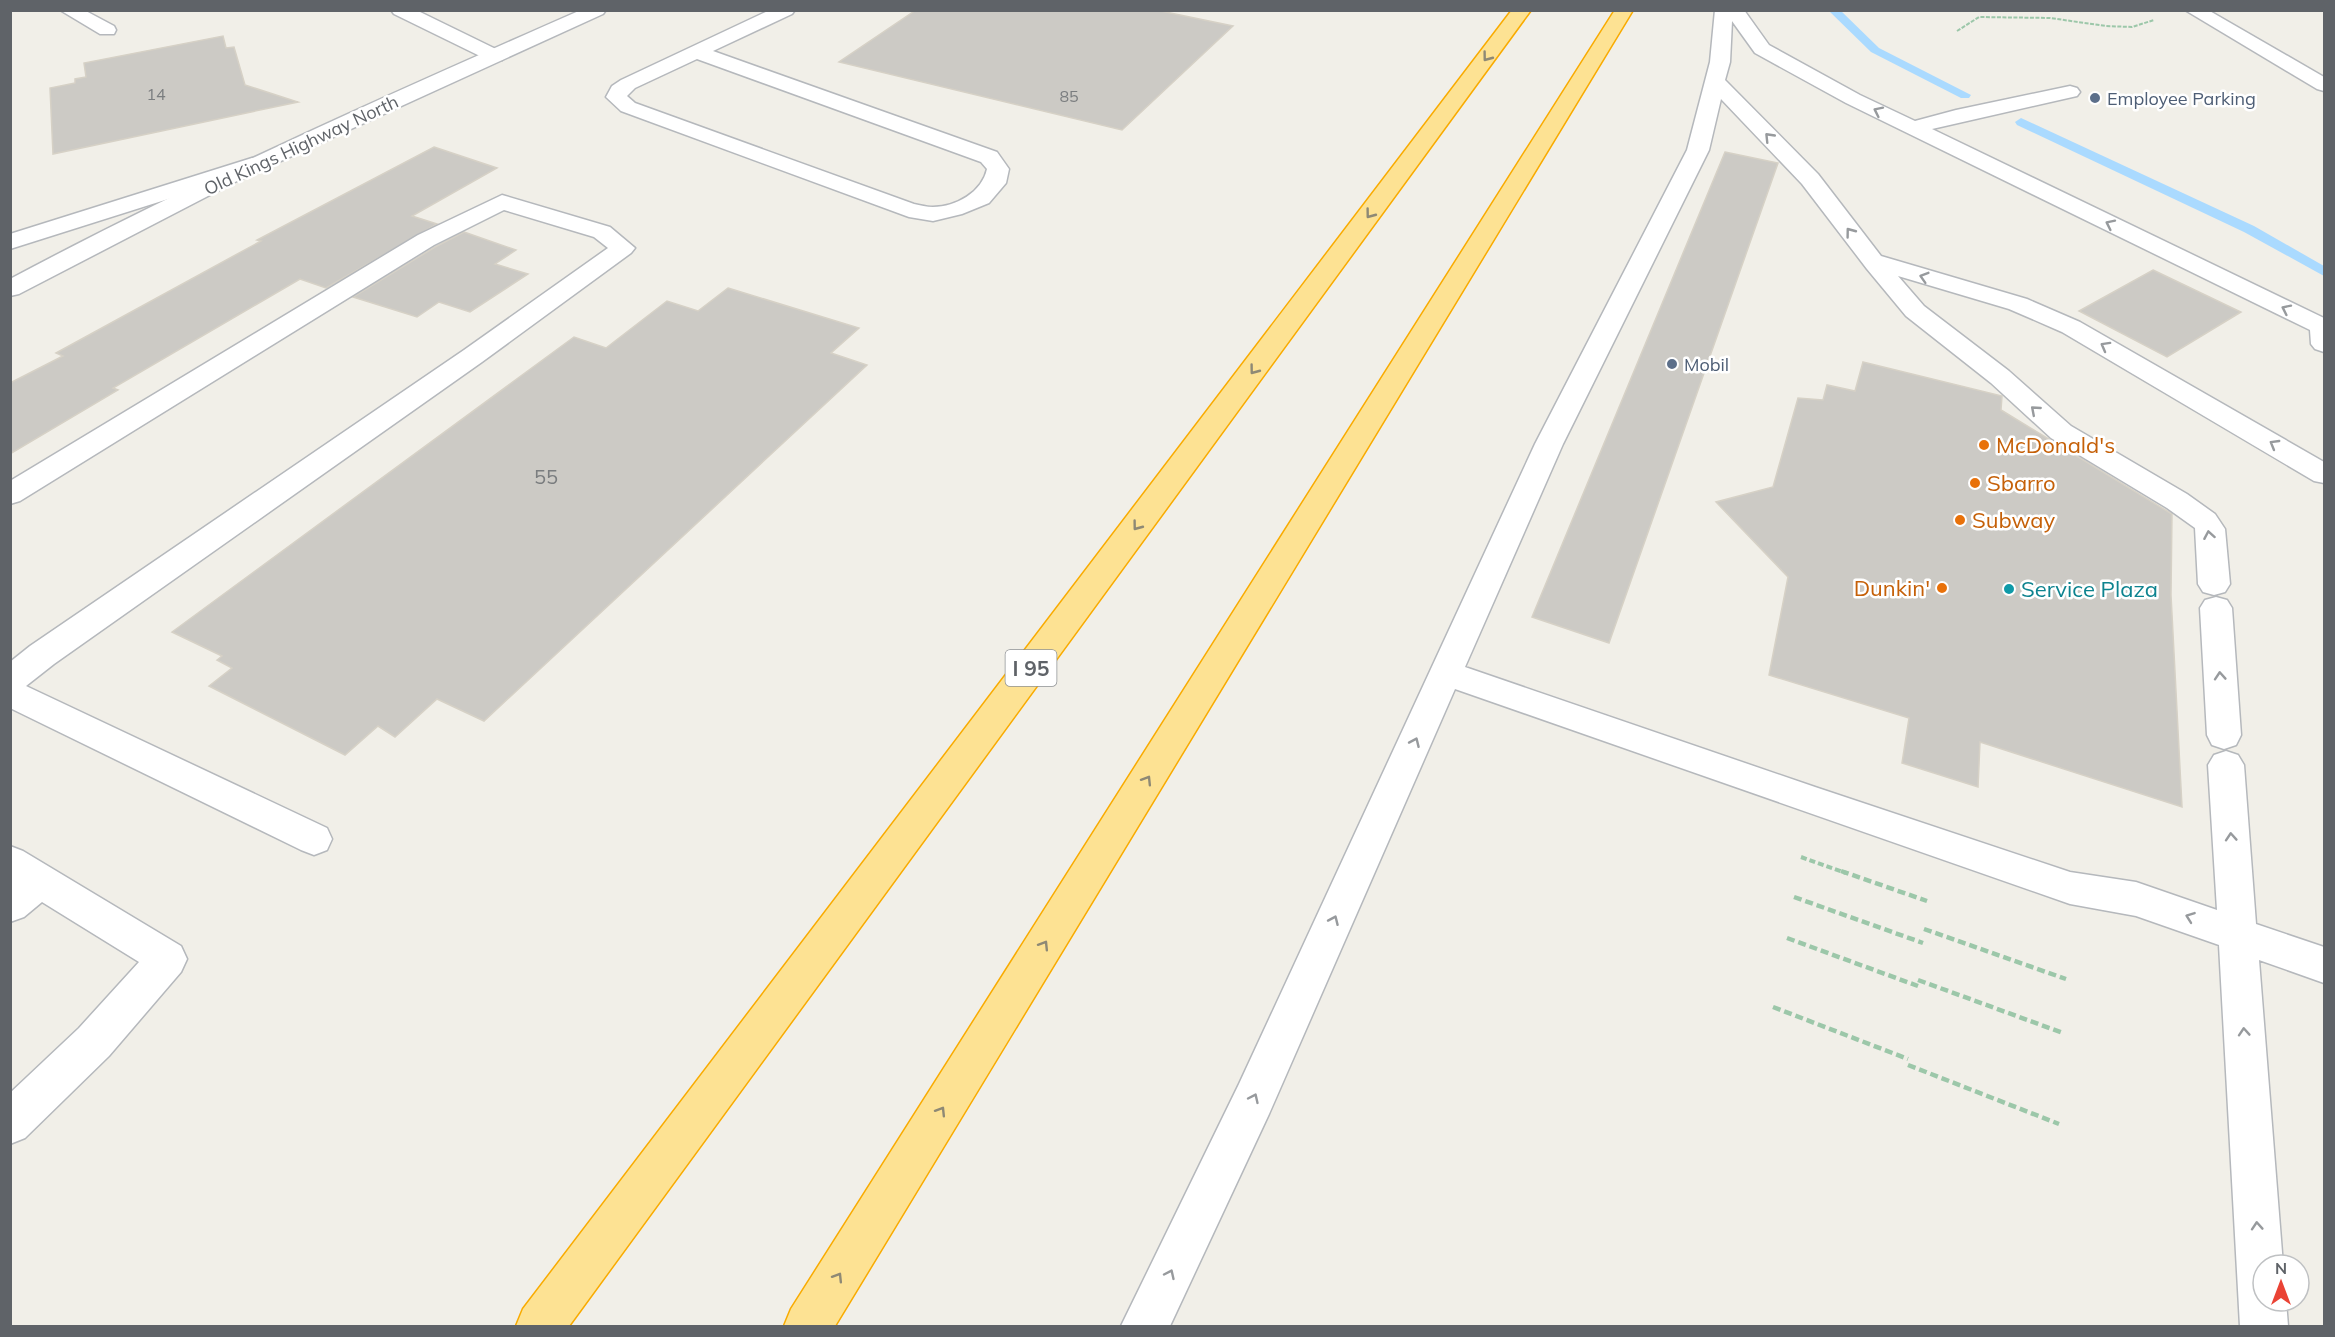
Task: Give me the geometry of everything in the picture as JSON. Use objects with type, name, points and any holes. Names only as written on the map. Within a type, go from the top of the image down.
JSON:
[{"type":"highway","name":"I 95","points":[[540,1326],[1522,10]]},
{"type":"highway","points":[[808,1326],[1624,10]]},
{"type":"street","points":[[69,10],[107,30]]},
{"type":"street","points":[[400,10],[495,56]]},
{"type":"street","name":"Old Kings Highway North","points":[[10,289],[80,250],[263,161],[597,10]]},
{"type":"street","points":[[696,52],[989,157],[998,169],[995,183],[981,198],[954,209],[933,214],[909,210],[628,107],[616,97],[619,90],[628,84],[696,52],[786,10]]},
{"type":"street","points":[[1145,1326],[1254,1099],[1549,444],[1698,150],[1720,62],[1724,10]]},
{"type":"street","points":[[1734,10],[1762,49],[1914,128],[2322,326],[2325,344]]},
{"type":"street","points":[[2194,10],[2325,85]]},
{"type":"street","points":[[1715,81],[1809,179],[1915,311],[2000,378],[2061,432],[2184,505],[2205,521],[2210,529],[2264,1326]]},
{"type":"street","points":[[1914,128],[1956,116],[2070,92]]},
{"type":"street","points":[[10,242],[263,161]]},
{"type":"street","points":[[10,494],[426,240],[502,202],[602,232],[623,248],[463,363],[42,655],[10,681]]},
{"type":"street","points":[[1873,261],[2019,304],[2071,327],[2325,474]]},
{"type":"street","points":[[1446,673],[2070,888],[2136,898],[2325,965]]},
{"type":"street","points":[[10,693],[314,839]]},
{"type":"street","points":[[10,905],[26,871],[167,959],[94,1042],[10,1123]]},
{"type":"path","points":[[1957,31],[1979,17],[2050,18],[2106,26],[2132,27],[2153,21],[2159,16]]},
{"type":"path","points":[[1801,857],[1927,901]]},
{"type":"path","points":[[1794,897],[1923,943]]},
{"type":"path","points":[[1924,929],[2066,979]]},
{"type":"path","points":[[1787,938],[2063,1033]]},
{"type":"path","points":[[1773,1007],[2059,1124]]},
{"type":"building","points":[[916,10],[1156,10],[1233,26],[1122,130],[839,62]]},
{"type":"building","points":[[223,36],[226,48],[234,47],[245,85],[298,102],[53,154],[50,88],[75,83],[75,79],[86,77],[84,63]]},
{"type":"building","points":[[434,147],[497,168],[412,216],[437,224],[326,288],[300,279],[113,388],[118,390],[10,454],[10,383],[63,356],[56,353],[261,241],[257,240]]},
{"type":"building","points":[[1725,152],[1778,163],[1609,643],[1532,617]]},
{"type":"building","points":[[464,232],[516,250],[495,264],[528,274],[470,312],[439,302],[417,317],[353,297],[435,247]]},
{"type":"building","points":[[2153,270],[2241,312],[2167,357],[2079,311]]},
{"type":"building","points":[[728,288],[859,328],[831,353],[867,365],[484,721],[437,699],[395,737],[378,726],[345,755],[209,686],[232,668],[217,660],[222,656],[172,632],[574,337],[606,348],[667,301],[698,311]]},
{"type":"building","name":"Service Plaza","points":[[1863,362],[2002,396],[2001,410],[2172,514],[2171,595],[2182,807],[1980,742],[1978,787],[1902,763],[1909,718],[1769,675],[1788,577],[1716,502],[1773,487],[1798,398],[1823,400],[1827,385],[1855,391]]},
{"type":"waterway","points":[[1833,10],[1875,50],[1965,95]]},
{"type":"waterway","points":[[2021,122],[2249,229],[2324,272]]},
{"type":"place","name":"Employee Parking","points":[[2095,98]]},
{"type":"place","name":"Mobil","points":[[1672,364]]},
{"type":"place","name":"McDonald's","points":[[1984,445]]},
{"type":"place","name":"Sbarro","points":[[1975,483]]},
{"type":"place","name":"Subway","points":[[1960,520]]},
{"type":"place","name":"Dunkin'","points":[[1942,588]]},
{"type":"place","name":"Service Plaza","points":[[2009,589]]}]
